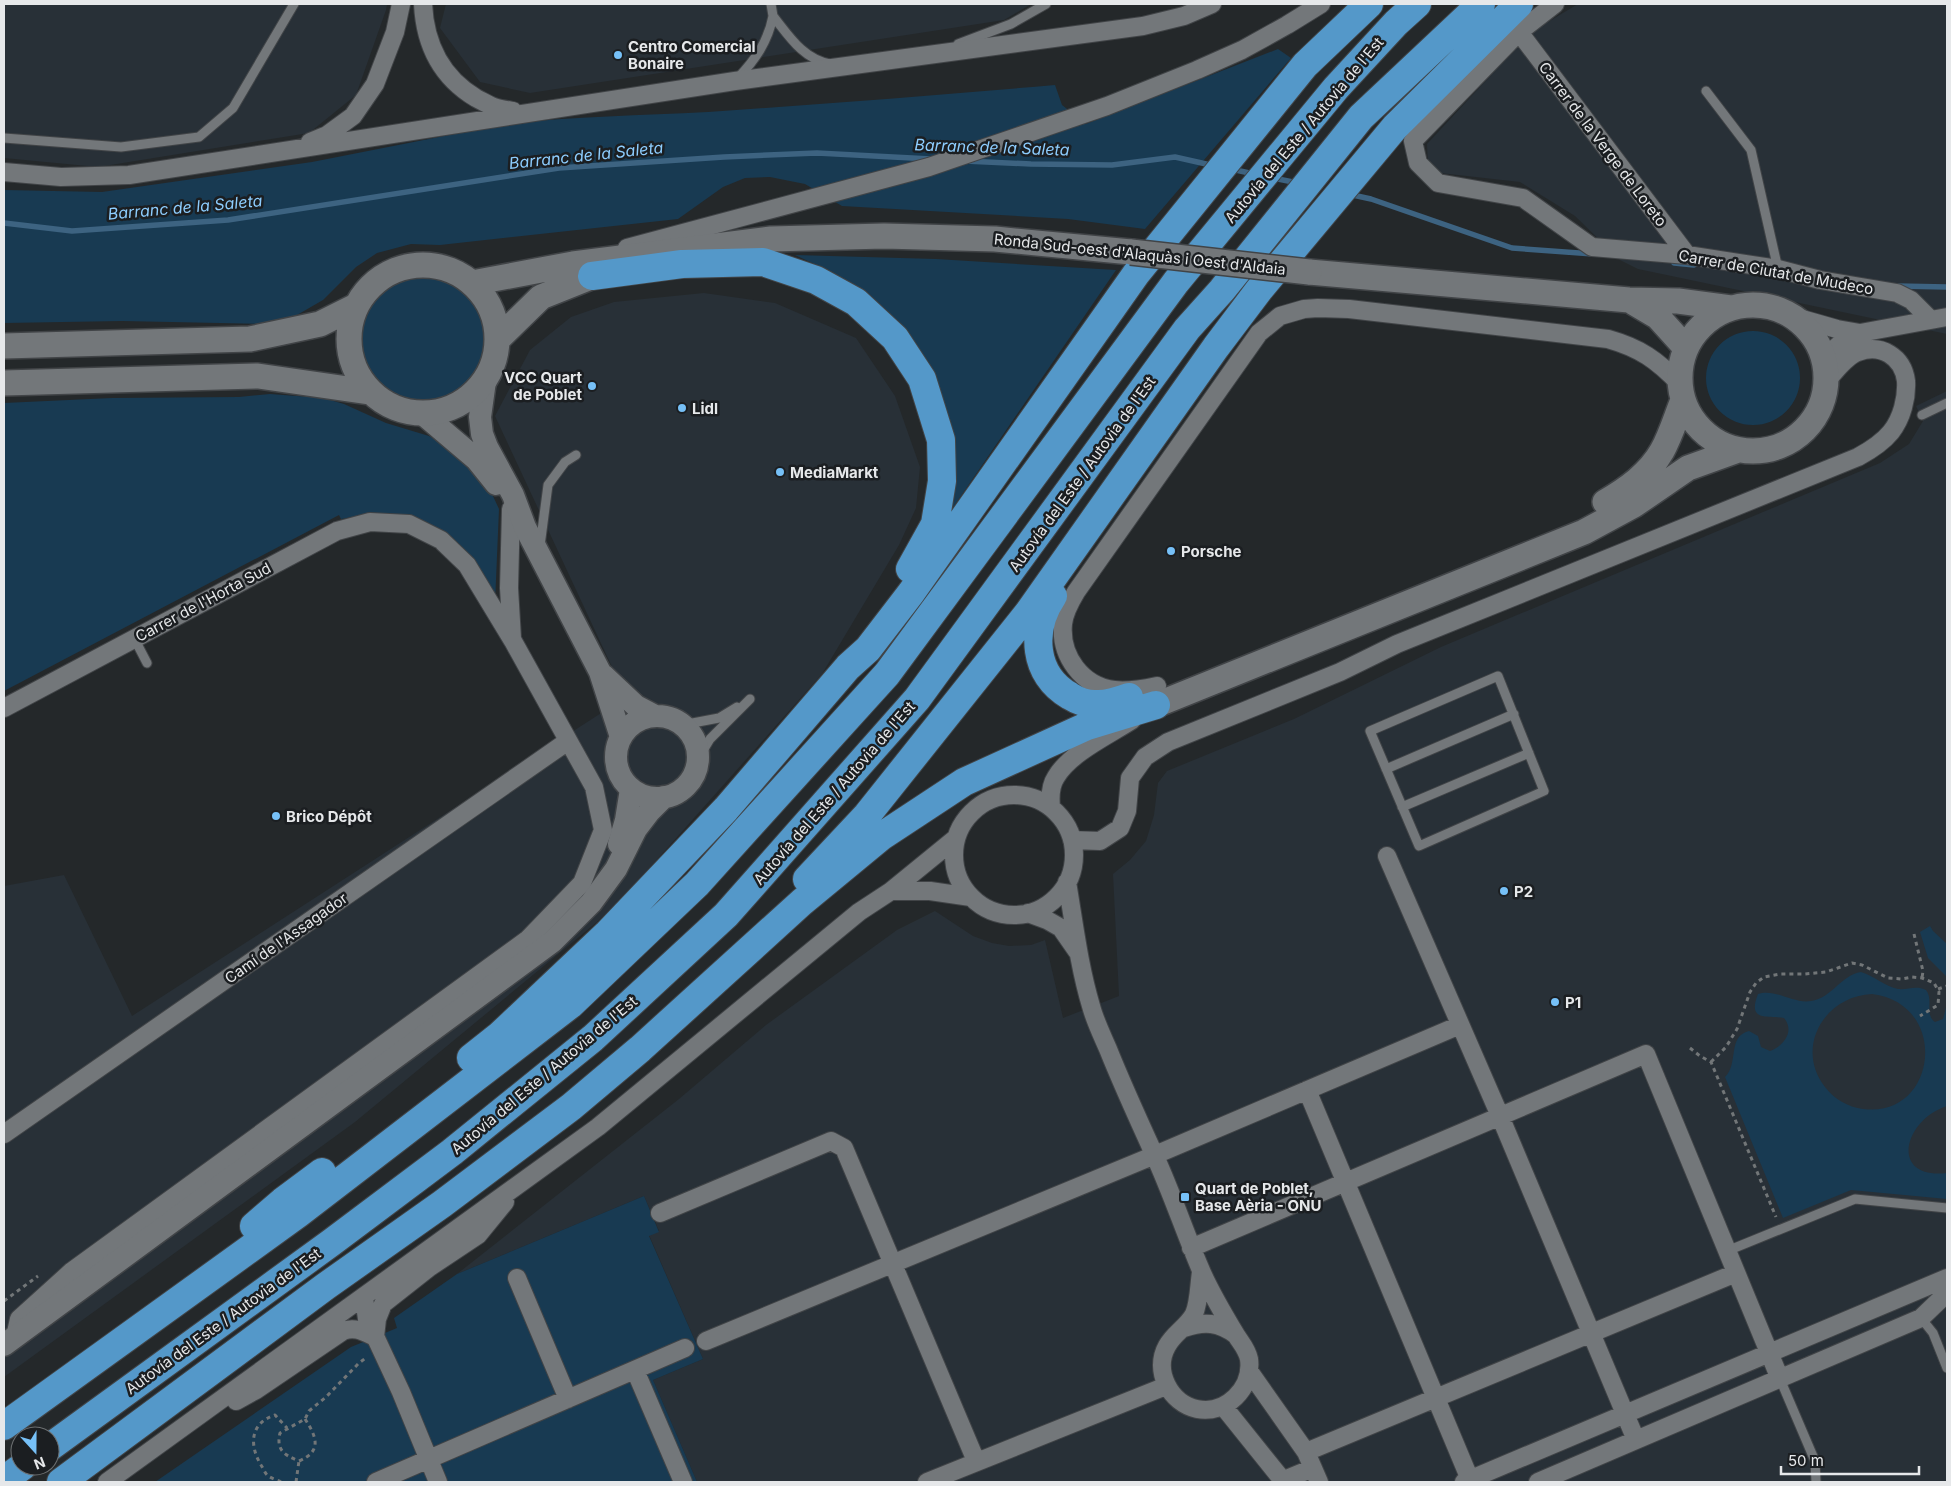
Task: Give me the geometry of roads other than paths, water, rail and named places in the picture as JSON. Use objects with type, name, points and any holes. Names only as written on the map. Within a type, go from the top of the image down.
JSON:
[{"type":"highway","points":[[179,1298],[283,1201],[410,1106],[500,1034],[601,940],[726,810],[848,667],[868,649],[911,593],[1133,263],[1304,65],[1370,4]]},
{"type":"highway","name":"Autovía del Este / Autovia de l'Est","points":[[4,1426],[298,1214],[570,1005],[697,884],[887,674],[1176,282],[1336,88],[1396,23],[1417,4]]},
{"type":"highway","name":"Autovía del Este / Autovia de l'Est","points":[[60,1440],[332,1242],[452,1152],[593,1038],[726,915],[917,699],[1187,329],[1222,290],[1361,117],[1481,4]]},
{"type":"highway","points":[[704,990],[873,808],[1028,613],[1161,424],[1259,290],[1404,134],[1461,60],[1519,4]]},
{"type":"highway","points":[[1461,60],[1532,4]]},
{"type":"highway","points":[[583,270],[682,264],[763,262],[816,280],[856,302],[895,338],[922,379],[941,440],[942,481],[934,524],[900,587],[860,643],[848,667]]},
{"type":"highway","points":[[1156,696],[1112,703],[1080,702],[1057,688],[1046,675],[1040,662],[1039,634],[1040,622],[1047,606],[1149,458],[1161,424]]},
{"type":"highway","points":[[60,1482],[326,1286],[442,1204],[571,1107],[640,1049],[802,902],[882,836],[964,782],[1156,696]]},
{"type":"main road","name":"Ronda Sud-oest d'Alaquàs i Oest d'Aldaia","points":[[472,284],[583,270],[652,255],[771,239],[884,236],[995,239],[1133,263],[1309,272],[1628,300],[1678,301],[1731,308]]},
{"type":"main road","points":[[409,266],[431,266],[453,272],[472,284],[489,306],[494,319],[497,340],[494,361],[484,381],[468,398],[447,410],[423,414],[403,411],[385,404],[369,392],[356,373],[349,351],[349,328],[356,306],[369,287],[387,274],[409,266]]},
{"type":"main road","name":"Ronda Sud-oest d'Alaquàs i Oest d'Aldaia","points":[[497,340],[542,297],[583,270]]},
{"type":"main road","name":"Ronda Sud-oest d'Alaquàs i Oest d'Aldaia","points":[[1628,300],[1658,317],[1686,348]]},
{"type":"main road","points":[[1156,696],[1583,514],[1628,488],[1650,468],[1662,451],[1681,392],[1681,365],[1686,348],[1697,331],[1713,317],[1731,308],[1753,305],[1775,308],[1795,318],[1808,328],[1818,342],[1826,369],[1825,397],[1816,418],[1801,434],[1782,446],[1760,452],[1738,450],[1719,444],[1704,433],[1691,418],[1681,392]]},
{"type":"main road","points":[[4,346],[250,339],[320,324],[356,306]]},
{"type":"main road","points":[[4,383],[258,376],[369,392]]},
{"type":"main road","points":[[1156,696],[1584,532],[1634,504],[1688,468],[1738,450]]},
{"type":"street","points":[[286,152],[327,135],[353,116],[375,84],[396,32],[402,4]]},
{"type":"street","points":[[4,172],[61,177],[129,175],[735,81],[1143,26],[1184,16],[1212,4]]},
{"type":"street","points":[[583,270],[754,213],[929,167],[1107,106],[1242,50],[1321,4]]},
{"type":"street","points":[[1404,134],[1519,32],[1555,4]]},
{"type":"street","points":[[425,8],[430,45],[448,76],[462,89],[494,107],[514,111],[538,111]]},
{"type":"street","name":"Carrer de la Verge de Loreto","points":[[1519,32],[1687,256]]},
{"type":"street","name":"Carrer de Ciutat de Mudeco","points":[[1404,134],[1418,163],[1438,183],[1523,198],[1592,247],[1687,256],[1778,269],[1820,280],[1896,293],[1911,300],[1939,319]]},
{"type":"street","points":[[1156,696],[1134,690],[1113,690],[1099,687],[1075,669],[1063,640],[1063,623],[1067,606],[1260,334],[1273,320],[1304,309],[1349,309],[1608,339],[1635,348],[1652,358],[1681,392]]},
{"type":"street","points":[[1795,318],[1860,333]]},
{"type":"street","points":[[1826,369],[1841,343],[1860,333],[1939,319]]},
{"type":"street","points":[[1072,840],[1100,841],[1120,828],[1127,811],[1130,778],[1145,756],[1168,742],[1340,672],[1397,644],[1858,457],[1878,446],[1892,431],[1900,416],[1906,397],[1906,379],[1898,362],[1885,351],[1876,349],[1857,352],[1842,364],[1826,369]]},
{"type":"street","points":[[484,381],[480,418],[482,434],[513,495],[525,527]]},
{"type":"street","points":[[423,414],[476,459],[491,476],[525,527],[600,672],[621,737]]},
{"type":"street","points":[[10,1341],[19,1319],[72,1272],[528,939],[582,883],[602,830],[594,787],[513,641],[509,588],[512,509]]},
{"type":"street","name":"Carrer de l'Horta Sud","points":[[4,708],[337,532],[370,522],[409,524],[441,540],[467,565],[513,641]]},
{"type":"street","points":[[600,672],[636,706],[655,716],[669,718],[682,725],[691,734],[696,746],[698,759],[695,773],[688,784],[677,793],[652,798],[630,789],[622,778],[617,764],[616,751],[621,737],[630,727],[642,719],[655,716]]},
{"type":"street","points":[[1051,807],[1050,792],[1055,777],[1068,763],[1156,696]]},
{"type":"street","name":"Camí de l'Assagador","points":[[4,1134],[568,741]]},
{"type":"street","points":[[591,903],[616,852],[626,820],[630,789]]},
{"type":"street","points":[[1014,794],[1034,798],[1051,807],[1064,821],[1072,840],[1072,868],[1067,882],[1057,896],[1044,907],[1028,913],[1007,914],[987,909],[971,897],[961,884],[955,870],[953,854],[956,838],[964,821],[978,806],[995,797],[1014,794]]},
{"type":"street","points":[[10,1341],[552,942],[591,903],[616,869],[636,828],[664,797]]},
{"type":"street","points":[[107,1482],[515,1189],[598,1127],[844,924],[891,891],[956,838]]},
{"type":"street","points":[[1387,856],[1500,1116],[1636,1440]]},
{"type":"street","points":[[1067,882],[1079,954],[1091,1007],[1125,1092],[1155,1155],[1202,1272],[1246,1352],[1249,1371],[1306,1452],[1316,1475],[1284,1481],[1223,1406]]},
{"type":"street","points":[[891,891],[930,891],[971,897]]},
{"type":"street","points":[[1028,913],[1061,928],[1079,954]]},
{"type":"street","points":[[706,1341],[892,1262],[1155,1155],[1460,1025]]},
{"type":"street","points":[[1191,1248],[1646,1054],[1780,1379]]},
{"type":"street","points":[[1307,1090],[1469,1481],[1947,1278]]},
{"type":"street","points":[[660,1213],[831,1141],[844,1148],[976,1461]]},
{"type":"street","points":[[378,1342],[377,1318],[383,1304],[430,1267],[478,1235],[497,1214],[515,1189]]},
{"type":"street","points":[[1202,1272],[1195,1312],[1184,1328],[1174,1336],[1164,1354],[1162,1373],[1166,1386],[1184,1404],[1197,1409],[1210,1409],[1223,1406],[1236,1398],[1244,1385],[1249,1371]]},
{"type":"street","points":[[1306,1452],[1736,1273]]},
{"type":"street","points":[[517,1278],[568,1399]]},
{"type":"street","points":[[1911,1293],[1920,1306],[1921,1318]]},
{"type":"street","points":[[1538,1482],[1921,1318],[1947,1293]]},
{"type":"street","points":[[364,1298],[367,1319],[401,1392],[438,1482]]},
{"type":"street","points":[[1184,1328],[1198,1323],[1212,1323],[1225,1327],[1236,1335]]},
{"type":"street","points":[[172,1436],[256,1390],[343,1330],[349,1328],[359,1329],[378,1342]]},
{"type":"street","points":[[376,1482],[685,1348]]},
{"type":"street","points":[[635,1370],[683,1482]]},
{"type":"street","points":[[927,1482],[1166,1386]]},
{"type":"lane","points":[[4,138],[121,147],[199,137],[233,108],[294,4]]},
{"type":"lane","points":[[735,81],[762,49],[770,34],[773,16],[771,4]]},
{"type":"lane","points":[[922,56],[974,39],[1011,24],[1046,4]]},
{"type":"lane","points":[[773,16],[807,55],[819,62],[842,66]]},
{"type":"lane","points":[[1706,90],[1751,150],[1778,269]]},
{"type":"lane","points":[[1922,415],[1947,403]]},
{"type":"lane","points":[[539,553],[548,485],[565,462],[576,455]]},
{"type":"lane","points":[[134,638],[147,663]]},
{"type":"lane","points":[[1498,676],[1529,753],[1544,791],[1418,846],[1370,731],[1498,676]]},
{"type":"lane","points":[[682,725],[719,718],[750,699],[710,739],[698,759]]},
{"type":"lane","points":[[1386,769],[1514,714]]},
{"type":"lane","points":[[1402,807],[1529,753]]},
{"type":"lane","points":[[1727,1251],[1855,1199],[1947,1208]]},
{"type":"lane","points":[[1921,1318],[1933,1333],[1947,1368]]},
{"type":"lane","points":[[1780,1379],[1815,1461],[1816,1482]]},
{"type":"waterway","name":"Barranc de la Saleta","points":[[4,223],[72,231],[228,220],[559,168],[817,153],[931,159]]},
{"type":"waterway","name":"Barranc de la Saleta","points":[[965,161],[1112,165],[1175,157],[1215,166]]},
{"type":"waterway","points":[[1231,169],[1254,174]]},
{"type":"waterway","points":[[1273,178],[1298,183]]},
{"type":"waterway","points":[[1348,194],[1371,199],[1512,248],[1593,254]]},
{"type":"waterway","points":[[1674,263],[1694,265]]},
{"type":"waterway","points":[[1897,286],[1947,287]]},
{"type":"place","name":"Centro Comercial Bonaire","points":[[618,55]]},
{"type":"place","name":"VCC Quart de Poblet","points":[[592,386]]},
{"type":"place","name":"Lidl","points":[[682,408]]},
{"type":"place","name":"MediaMarkt","points":[[780,472]]},
{"type":"place","name":"Porsche","points":[[1171,551]]},
{"type":"place","name":"Brico Dépôt","points":[[276,816]]},
{"type":"place","name":"P2","points":[[1504,891]]},
{"type":"place","name":"P1","points":[[1555,1002]]},
{"type":"place","name":"Quart de Poblet, Base Aèria - ONU","points":[[1185,1197]]}]
